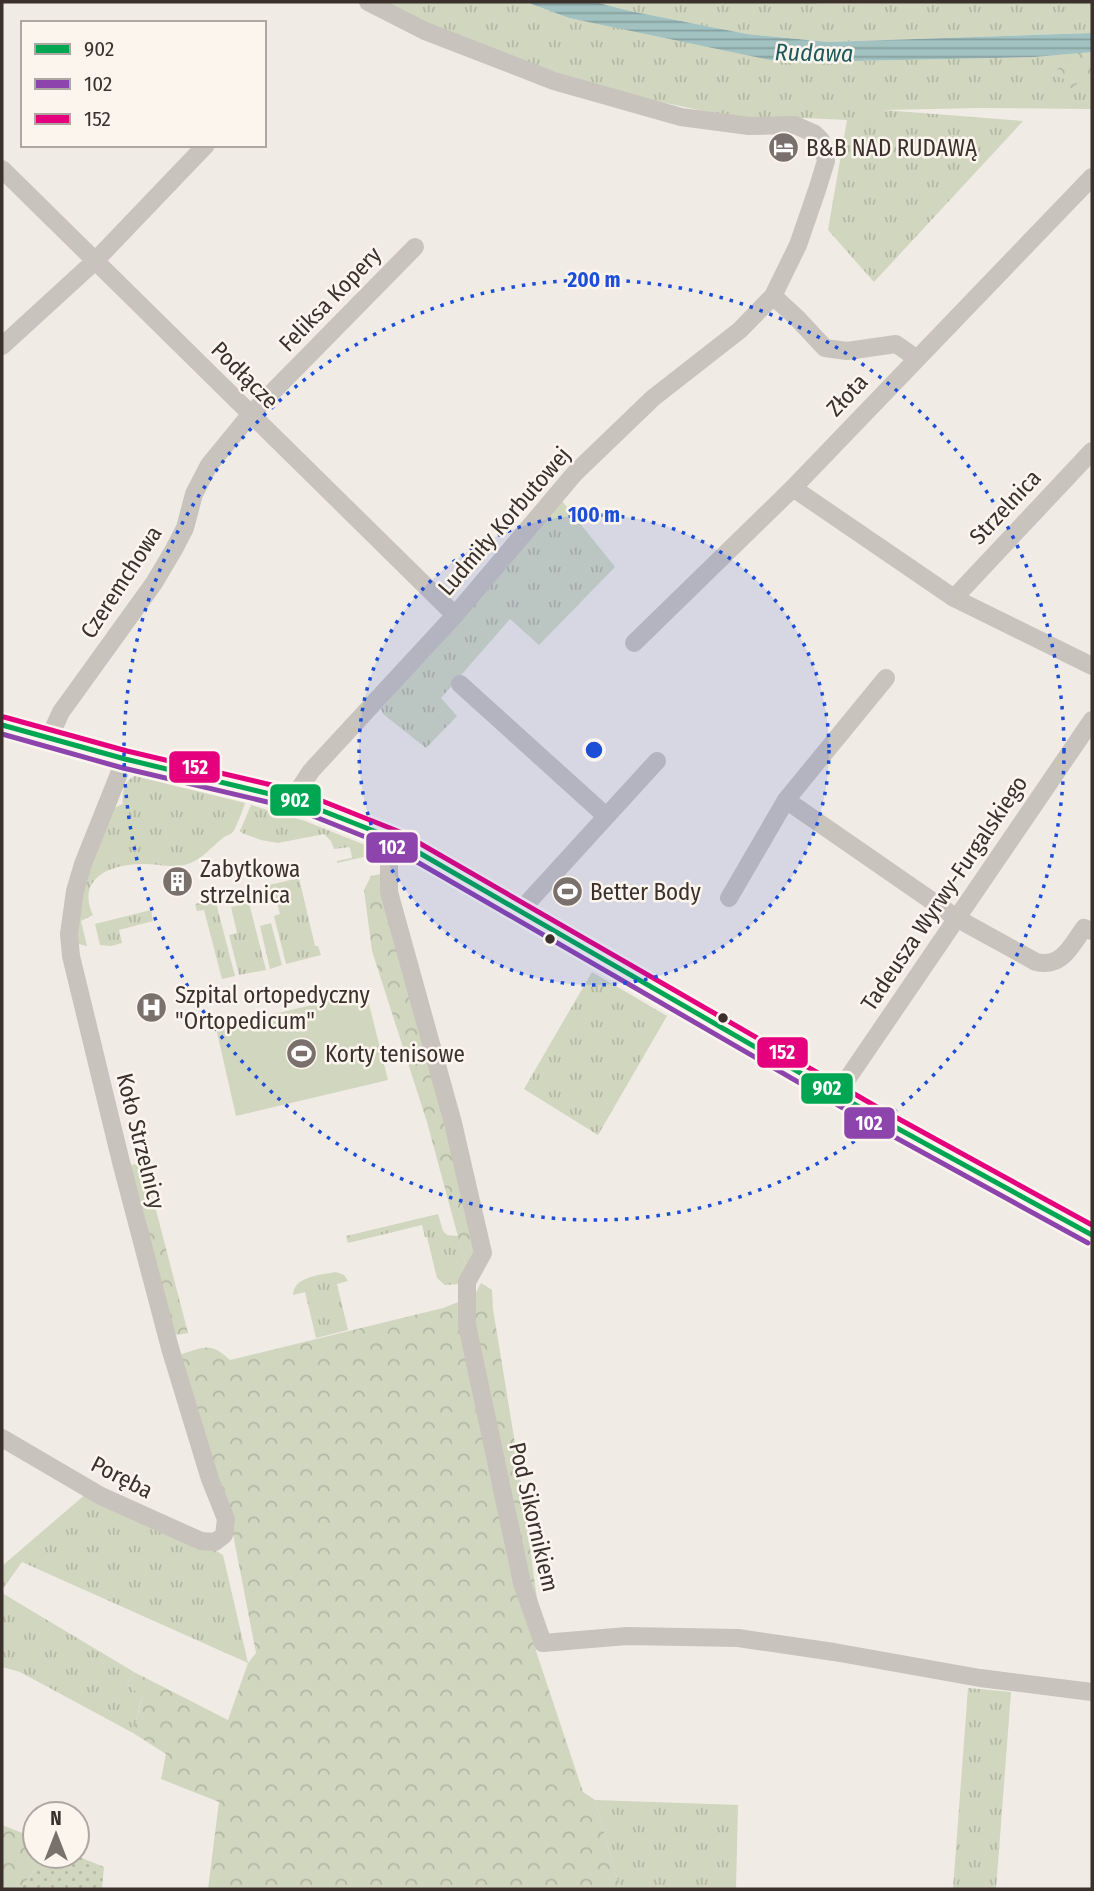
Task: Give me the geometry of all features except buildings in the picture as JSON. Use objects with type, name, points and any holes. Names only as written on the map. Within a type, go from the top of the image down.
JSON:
[{"type":"street","name":"Ludmiły Korbutowej","points":[[295,800],[311,771],[455,615],[575,473],[653,398],[740,330],[773,296],[798,245],[826,161],[821,140],[815,134],[795,125],[749,126],[681,117],[554,81],[425,31],[368,2]]},
{"type":"street","points":[[4,340],[95,261],[204,147]]},
{"type":"street","name":"Podłącze","points":[[2,169],[455,615]]},
{"type":"street","name":"Złota","points":[[634,643],[793,488],[1092,177]]},
{"type":"street","name":"Feliksa Kopery","points":[[250,415],[415,247]]},
{"type":"street","points":[[773,296],[825,348],[847,351],[896,344],[916,358]]},
{"type":"street","name":"Czeremchowa","points":[[49,738],[61,712],[154,583],[173,551],[185,528],[194,494],[209,465],[250,415]]},
{"type":"street","name":"Strzelnica","points":[[954,598],[1092,451]]},
{"type":"street","points":[[793,488],[954,598],[1092,666]]},
{"type":"street","points":[[729,898],[786,800],[886,678]]},
{"type":"street","points":[[460,684],[606,816]]},
{"type":"street","name":"Tadeusza Wyrwy-Furgalskiego","points":[[837,1094],[1092,720]]},
{"type":"street","points":[[2,725],[125,759],[295,800],[397,840],[837,1094],[1092,1235]]},
{"type":"street","name":"Koło Strzelnicy","points":[[125,759],[75,891],[69,934],[71,957],[170,1348],[210,1479],[226,1519],[225,1535]]},
{"type":"street","points":[[520,911],[657,761]]},
{"type":"street","points":[[786,800],[958,919],[1036,962],[1049,964],[1061,958],[1084,928],[1092,931]]},
{"type":"street","name":"Pod Sikornikiem","points":[[397,840],[389,864],[389,892],[453,1123],[482,1253],[467,1282],[467,1325],[522,1583],[543,1643],[627,1636],[738,1638],[980,1678],[1092,1692]]},
{"type":"street","name":"Poręba","points":[[2,1438],[100,1496],[201,1541],[215,1542],[225,1535]]},
{"type":"green space","points":[[370,2],[526,2],[569,18],[810,62],[1035,57],[1092,52],[1092,109],[883,110],[1023,121],[874,282],[828,230],[847,120],[803,118],[751,121],[614,92],[496,52]]},
{"type":"green space","points":[[595,2],[1092,2],[1092,33],[828,42],[747,34]]},
{"type":"green space","points":[[1079,52],[1092,53],[1092,77],[1082,77],[1074,88],[1069,88],[1056,71]]},
{"type":"green space","points":[[562,501],[615,567],[539,645],[510,619],[441,698],[457,716],[426,748],[383,714],[381,709]]},
{"type":"green space","points":[[135,776],[245,803],[232,833],[193,862],[176,866],[128,865],[98,876],[89,892],[93,915],[81,921],[87,946],[75,943],[80,884],[114,808],[123,804],[126,784]]},
{"type":"green space","points":[[251,805],[305,821],[365,845],[374,851],[373,855],[337,863],[352,858],[350,847],[334,849],[324,834],[278,843],[242,833],[240,831]]},
{"type":"green space","points":[[381,874],[477,1251],[466,1266],[427,1122],[372,951],[364,890],[371,876]]},
{"type":"green space","points":[[299,878],[315,946],[318,946],[321,955],[286,964],[274,916],[280,914],[274,891],[271,891],[269,885]]},
{"type":"green space","points":[[215,899],[235,976],[222,979],[204,910],[197,911],[195,904]]},
{"type":"green space","points":[[249,903],[266,970],[239,975],[229,935],[237,933],[231,907]]},
{"type":"green space","points":[[151,910],[153,921],[119,930],[122,943],[100,945],[95,924]]},
{"type":"green space","points":[[271,923],[282,965],[270,969],[260,926]]},
{"type":"green space","points":[[592,972],[667,1016],[598,1135],[524,1089]]},
{"type":"green space","name":"Korty tenisowe","points":[[366,992],[388,1080],[236,1116],[216,1028]]},
{"type":"green space","points":[[144,1164],[188,1333],[177,1335],[166,1325],[127,1165]]},
{"type":"green space","points":[[438,1214],[443,1231],[447,1235],[458,1236],[466,1266],[460,1284],[445,1285],[437,1278],[422,1225],[348,1243],[346,1236]]},
{"type":"green space","points":[[336,1272],[344,1275],[348,1281],[337,1284],[348,1330],[316,1338],[305,1292],[293,1295],[303,1280]]},
{"type":"green space","points":[[481,1283],[492,1290],[518,1462],[539,1613],[530,1626],[583,1792],[595,1800],[620,1889],[208,1889],[219,1802],[161,1779],[166,1754],[133,1733],[142,1698],[127,1683],[134,1672],[228,1720],[248,1663],[256,1653],[232,1529],[178,1367],[182,1354],[212,1348],[230,1360],[443,1308],[474,1296]]},
{"type":"green space","points":[[87,1493],[223,1555],[248,1663],[22,1562],[2,1590],[2,1566]]},
{"type":"green space","points":[[2,1593],[134,1672],[127,1683],[142,1697],[133,1733],[20,1672],[2,1667]]},
{"type":"green space","points":[[968,1688],[1011,1692],[996,1889],[953,1889]]},
{"type":"green space","points":[[595,1800],[738,1805],[736,1889],[620,1889]]},
{"type":"green space","points":[[2,1825],[21,1832],[21,1870],[35,1870],[20,1889],[2,1889]]},
{"type":"green space","points":[[91,1862],[104,1867],[102,1889],[20,1889],[35,1870],[91,1870]]},
{"type":"water","name":"Rudawa","points":[[526,2],[595,2],[747,34],[828,42],[1092,33],[1092,52],[1035,57],[810,62],[770,60],[569,18]]},
{"type":"transit line","name":"152","points":[[4,717],[127,751],[297,791],[400,832],[877,1107],[1092,1225]]},
{"type":"transit line","name":"902","points":[[2,725],[125,759],[295,800],[397,840],[873,1115],[1092,1235]]},
{"type":"transit line","name":"102","points":[[2,734],[123,768],[293,808],[393,848],[869,1123],[1088,1243]]},
{"type":"place","name":"B&B NAD RUDAWĄ","points":[[783,148]]},
{"type":"place","name":"Zabytkowa strzelnica","points":[[177,882]]},
{"type":"place","name":"Better Body","points":[[567,892]]},
{"type":"place","name":"Szpital ortopedyczny \"Ortopedicum\"","points":[[152,1008]]},
{"type":"place","name":"Korty tenisowe","points":[[302,1054]]}]
